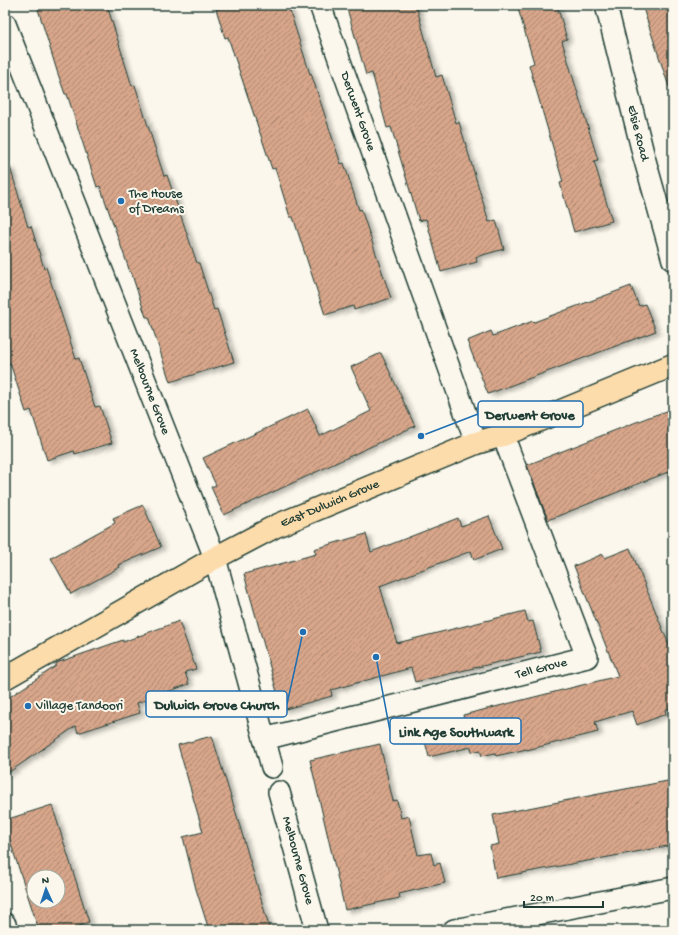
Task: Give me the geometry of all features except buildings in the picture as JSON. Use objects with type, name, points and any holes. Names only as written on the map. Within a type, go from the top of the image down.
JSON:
[{"type":"main road","name":"East Dulwich Grove","points":[[5,678],[215,558],[276,526],[476,443],[503,434],[673,365]]},
{"type":"street","name":"Derwent Grove","points":[[320,5],[476,443]]},
{"type":"street","name":"Elsie Road","points":[[606,5],[644,157],[673,260]]},
{"type":"street","name":"Melbourne Grove","points":[[5,24],[215,558],[272,767]]},
{"type":"street","name":"Tell Grove","points":[[264,739],[587,657],[503,434]]},
{"type":"street","name":"Melbourne Grove","points":[[278,792],[317,930]]},
{"type":"street","points":[[454,930],[673,888]]},
{"type":"street","points":[[5,924],[6,930]]},
{"type":"place","name":"The House of Dreams","points":[[121,201]]},
{"type":"place","name":"Derwent Grove","points":[[421,436]]},
{"type":"place","name":"Dulwich Grove Church","points":[[303,632]]},
{"type":"place","name":"Link Age Southwark","points":[[376,657]]},
{"type":"place","name":"Village Tandoori","points":[[28,706]]}]
